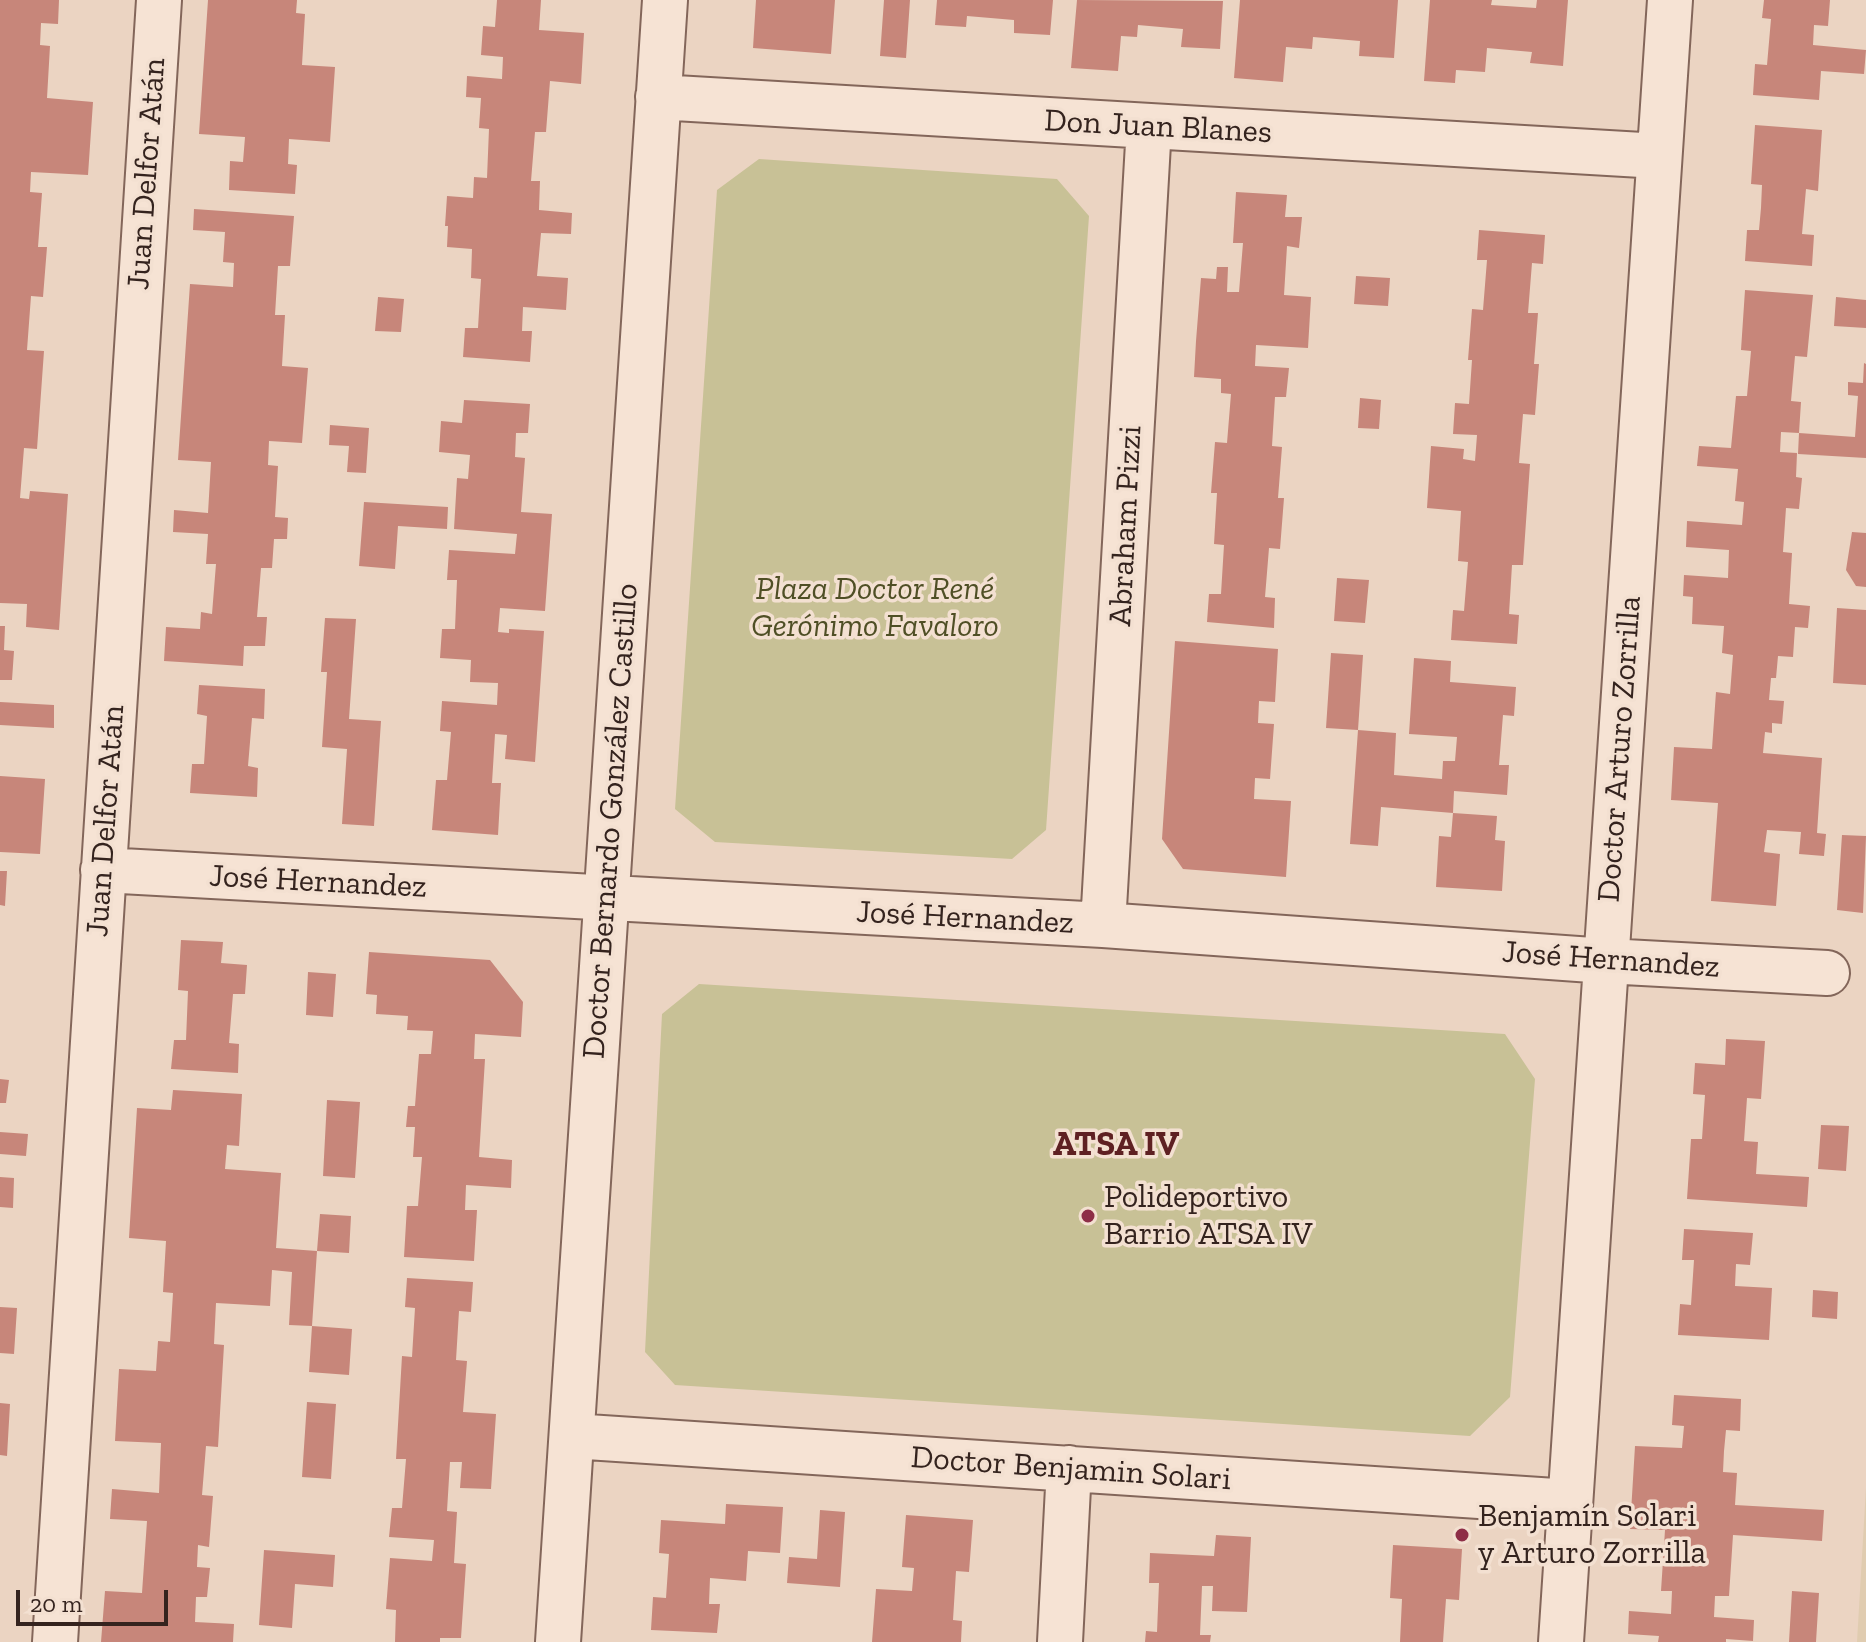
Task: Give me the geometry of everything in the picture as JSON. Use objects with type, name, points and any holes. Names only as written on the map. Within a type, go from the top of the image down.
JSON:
[{"type":"street","name":"Juan Delfor Atán","points":[[55,1642],[159,0]]},
{"type":"street","name":"Doctor Bernardo González Castillo","points":[[558,1642],[665,0]]},
{"type":"street","name":"Doctor Arturo Zorrilla","points":[[1561,1642],[1670,0]]},
{"type":"street","name":"Don Juan Blanes","points":[[658,97],[1659,156]]},
{"type":"street","name":"Abraham Pizzi","points":[[1103,925],[1149,126]]},
{"type":"street","name":"José Hernandez","points":[[103,870],[1103,925],[1606,961],[1827,973]]},
{"type":"street","name":"Doctor Benjamin Solari","points":[[572,1436],[1570,1502]]},
{"type":"street","points":[[1060,1642],[1069,1468]]},
{"type":"shaded area","points":[[1866,1488],[1866,1642],[1857,1642]]},
{"type":"green space","name":"Plaza Doctor René Gerónimo Favaloro","points":[[759,159],[1057,179],[1089,216],[1046,830],[1012,859],[715,842],[675,809],[717,190]]},
{"type":"green space","name":"Polideportivo Barrio ATSA IV","points":[[699,984],[1505,1034],[1535,1079],[1510,1397],[1470,1436],[675,1385],[645,1352],[662,1014]]},
{"type":"building","points":[[0,0],[59,0],[58,24],[41,23],[40,45],[50,46],[47,98],[93,102],[88,175],[31,172],[30,192],[42,193],[38,247],[47,247],[43,297],[31,296],[27,350],[44,351],[37,449],[24,448],[20,498],[29,499],[30,491],[68,494],[59,630],[26,627],[27,604],[0,603]]},
{"type":"building","points":[[208,0],[297,0],[296,13],[305,14],[302,65],[335,67],[330,142],[289,139],[288,164],[297,165],[295,194],[229,190],[230,161],[243,162],[245,137],[199,134]]},
{"type":"building","points":[[497,0],[541,0],[539,30],[584,33],[581,84],[550,81],[546,132],[535,132],[531,181],[540,181],[539,210],[572,213],[571,234],[541,233],[537,276],[568,278],[566,310],[523,307],[522,331],[532,331],[530,362],[463,357],[465,328],[478,328],[481,279],[471,278],[472,249],[447,247],[448,226],[445,226],[447,196],[473,198],[474,177],[487,178],[489,129],[479,128],[481,98],[466,97],[467,76],[502,79],[503,57],[481,55],[483,26],[495,27]]},
{"type":"building","points":[[756,0],[835,0],[831,54],[753,48]]},
{"type":"building","points":[[884,0],[910,0],[906,58],[880,56]]},
{"type":"building","points":[[937,0],[1053,0],[1050,35],[1014,33],[1014,20],[967,16],[966,27],[935,25]]},
{"type":"building","points":[[1077,0],[1223,1],[1220,49],[1181,47],[1183,29],[1138,25],[1137,37],[1121,36],[1118,71],[1071,68]]},
{"type":"building","points":[[1240,0],[1398,0],[1394,58],[1359,56],[1360,41],[1313,37],[1312,49],[1286,47],[1283,82],[1234,78]]},
{"type":"building","points":[[1430,0],[1492,0],[1491,5],[1536,8],[1537,0],[1568,0],[1563,66],[1530,63],[1532,52],[1487,48],[1485,72],[1456,70],[1455,83],[1424,81]]},
{"type":"building","points":[[1764,0],[1830,0],[1828,26],[1814,25],[1813,45],[1866,50],[1864,74],[1821,71],[1819,100],[1753,95],[1755,64],[1767,65],[1771,19],[1762,18]]},
{"type":"building","points":[[1755,125],[1822,130],[1818,191],[1806,189],[1802,234],[1814,235],[1812,266],[1745,261],[1747,230],[1759,230],[1761,208],[1762,185],[1751,184]]},
{"type":"building","points":[[1236,192],[1287,195],[1285,217],[1302,217],[1299,248],[1287,246],[1284,295],[1311,297],[1308,348],[1256,345],[1255,366],[1289,368],[1286,397],[1275,397],[1272,446],[1282,447],[1278,498],[1284,498],[1280,549],[1269,548],[1265,597],[1275,598],[1274,628],[1207,622],[1209,594],[1221,594],[1224,545],[1214,544],[1217,493],[1211,493],[1215,442],[1227,443],[1231,394],[1221,393],[1221,379],[1194,377],[1196,341],[1201,278],[1216,279],[1217,267],[1228,267],[1227,292],[1239,292],[1243,243],[1233,243]]},
{"type":"building","points":[[194,209],[294,216],[290,266],[278,266],[275,315],[285,315],[282,366],[308,368],[302,443],[269,441],[268,465],[278,466],[275,517],[288,518],[287,539],[274,539],[272,568],[261,568],[257,617],[267,617],[265,646],[244,646],[243,666],[164,661],[166,627],[200,629],[201,612],[212,614],[216,564],[206,564],[208,534],[173,532],[174,510],[208,513],[211,462],[178,460],[190,284],[233,287],[234,263],[223,262],[225,232],[193,230]]},
{"type":"building","points":[[1479,230],[1545,235],[1543,264],[1532,263],[1528,313],[1538,313],[1534,364],[1539,364],[1535,415],[1523,414],[1519,463],[1530,464],[1523,565],[1512,565],[1509,614],[1519,615],[1517,644],[1451,640],[1453,610],[1464,611],[1468,562],[1458,561],[1461,511],[1427,508],[1431,446],[1464,449],[1463,459],[1475,461],[1477,435],[1453,434],[1455,403],[1469,404],[1472,309],[1483,310],[1487,260],[1477,260]]},
{"type":"building","points":[[1356,276],[1390,278],[1388,306],[1354,304]]},
{"type":"building","points":[[1745,290],[1813,295],[1807,357],[1795,356],[1791,401],[1801,402],[1799,433],[1781,432],[1780,452],[1797,453],[1796,477],[1802,478],[1799,509],[1786,508],[1783,552],[1792,553],[1789,604],[1810,606],[1808,628],[1795,627],[1793,657],[1778,656],[1776,678],[1771,678],[1769,700],[1784,701],[1782,724],[1772,723],[1772,733],[1765,732],[1763,753],[1822,758],[1817,833],[1826,834],[1824,856],[1799,854],[1801,832],[1767,830],[1764,852],[1780,854],[1776,906],[1711,901],[1718,803],[1671,800],[1674,747],[1712,749],[1716,692],[1730,694],[1733,655],[1722,653],[1724,626],[1692,624],[1693,597],[1683,596],[1684,575],[1728,578],[1729,550],[1686,547],[1687,521],[1742,525],[1744,502],[1735,501],[1738,469],[1697,466],[1699,446],[1731,448],[1736,396],[1747,396],[1751,351],[1741,350]]},
{"type":"building","points":[[378,297],[404,299],[401,332],[375,331]]},
{"type":"building","points":[[1836,297],[1866,300],[1866,328],[1834,326]]},
{"type":"building","points":[[1864,363],[1866,458],[1798,454],[1799,433],[1855,437],[1858,396],[1848,395],[1848,382],[1863,383]]},
{"type":"building","points":[[1360,398],[1381,400],[1379,429],[1358,428]]},
{"type":"building","points":[[464,400],[530,404],[528,433],[516,433],[515,457],[525,458],[521,512],[552,514],[545,611],[500,608],[498,632],[509,633],[509,629],[544,631],[535,762],[505,759],[507,735],[495,734],[492,783],[501,783],[498,835],[432,830],[436,780],[447,780],[451,732],[440,731],[442,701],[497,705],[498,683],[470,682],[471,660],[440,658],[442,629],[455,629],[457,580],[447,580],[449,550],[515,554],[517,534],[454,529],[457,478],[468,479],[470,455],[439,452],[441,421],[462,423]]},
{"type":"building","points":[[330,425],[369,428],[366,473],[347,472],[349,446],[329,445]]},
{"type":"building","points":[[364,502],[448,507],[447,529],[398,526],[395,569],[359,566]]},
{"type":"building","points":[[1852,532],[1866,533],[1866,587],[1856,586],[1846,570]]},
{"type":"building","points":[[1337,578],[1369,580],[1365,623],[1334,621]]},
{"type":"building","points":[[1837,608],[1866,610],[1866,685],[1833,683]]},
{"type":"building","points":[[325,618],[356,619],[349,719],[381,721],[374,826],[342,824],[347,749],[322,747],[327,672],[321,672]]},
{"type":"building","points":[[0,626],[5,626],[4,650],[14,651],[12,680],[0,680]]},
{"type":"building","points":[[1175,641],[1278,649],[1275,702],[1259,701],[1258,723],[1274,724],[1270,779],[1255,778],[1254,799],[1291,801],[1286,877],[1183,869],[1162,839]]},
{"type":"building","points":[[1331,653],[1363,655],[1358,730],[1326,728]]},
{"type":"building","points":[[1414,658],[1451,661],[1450,682],[1516,687],[1514,716],[1503,715],[1499,765],[1509,765],[1507,795],[1454,791],[1453,813],[1381,807],[1378,846],[1350,844],[1358,730],[1396,733],[1394,775],[1442,779],[1443,761],[1455,761],[1457,737],[1409,734]]},
{"type":"building","points":[[199,685],[265,689],[264,719],[252,718],[248,766],[258,768],[257,797],[190,793],[192,764],[204,764],[207,716],[197,714]]},
{"type":"building","points":[[0,702],[54,705],[54,728],[0,725]]},
{"type":"building","points":[[0,776],[45,779],[40,854],[0,852]]},
{"type":"building","points":[[1453,813],[1497,816],[1495,840],[1505,841],[1502,891],[1436,887],[1439,836],[1451,837]]},
{"type":"building","points":[[1842,835],[1866,836],[1863,913],[1837,910]]},
{"type":"building","points":[[0,871],[7,871],[5,906],[0,905]]},
{"type":"building","points":[[181,940],[223,942],[221,963],[247,965],[245,994],[233,994],[229,1043],[239,1044],[238,1073],[171,1069],[174,1040],[186,1040],[188,991],[178,990]]},
{"type":"building","points":[[369,952],[490,960],[523,1002],[521,1037],[475,1034],[474,1059],[485,1059],[479,1157],[512,1160],[511,1188],[466,1185],[465,1210],[477,1210],[474,1261],[404,1257],[407,1206],[418,1206],[422,1157],[413,1157],[415,1127],[406,1127],[408,1106],[415,1106],[419,1054],[431,1054],[433,1031],[407,1030],[408,1016],[376,1014],[377,995],[366,994]]},
{"type":"building","points":[[308,972],[336,974],[333,1017],[306,1015]]},
{"type":"building","points":[[1726,1039],[1765,1041],[1761,1099],[1747,1098],[1744,1141],[1758,1142],[1756,1174],[1809,1177],[1807,1207],[1687,1199],[1691,1139],[1702,1139],[1705,1095],[1693,1094],[1695,1063],[1725,1065]]},
{"type":"building","points":[[0,1079],[9,1080],[6,1103],[0,1103]]},
{"type":"building","points":[[173,1090],[242,1094],[239,1146],[227,1145],[225,1169],[281,1173],[276,1248],[317,1251],[312,1326],[289,1325],[292,1272],[272,1270],[270,1306],[216,1303],[214,1344],[224,1345],[218,1447],[206,1446],[202,1495],[213,1496],[209,1547],[198,1545],[197,1567],[210,1568],[207,1597],[196,1597],[195,1622],[234,1624],[233,1642],[101,1642],[105,1591],[142,1593],[147,1521],[110,1519],[112,1489],[159,1493],[161,1443],[115,1441],[119,1369],[156,1371],[158,1341],[170,1342],[173,1293],[163,1292],[166,1241],[129,1238],[137,1108],[171,1110]]},
{"type":"building","points":[[327,1100],[360,1102],[355,1178],[323,1176]]},
{"type":"building","points":[[1821,1125],[1849,1126],[1846,1171],[1818,1169]]},
{"type":"building","points":[[0,1132],[28,1134],[26,1156],[0,1154]]},
{"type":"building","points":[[0,1177],[14,1178],[13,1208],[0,1207]]},
{"type":"building","points":[[320,1214],[351,1216],[349,1253],[317,1251]]},
{"type":"building","points":[[1684,1229],[1753,1233],[1750,1265],[1736,1264],[1735,1286],[1772,1288],[1769,1340],[1678,1335],[1680,1304],[1691,1305],[1694,1260],[1682,1260]]},
{"type":"building","points":[[407,1278],[473,1282],[471,1312],[459,1311],[456,1360],[467,1361],[463,1412],[496,1414],[491,1489],[460,1488],[462,1462],[450,1462],[447,1511],[457,1512],[454,1563],[466,1564],[461,1638],[440,1638],[440,1642],[395,1642],[396,1610],[386,1609],[390,1558],[432,1561],[434,1540],[389,1537],[392,1508],[402,1508],[406,1459],[396,1459],[402,1356],[412,1357],[415,1308],[405,1307]]},
{"type":"building","points":[[1813,1290],[1838,1292],[1837,1319],[1812,1317]]},
{"type":"building","points":[[0,1307],[17,1308],[14,1354],[0,1353]]},
{"type":"building","points":[[312,1326],[352,1329],[349,1375],[309,1372]]},
{"type":"building","points":[[1674,1395],[1741,1399],[1740,1431],[1726,1430],[1724,1451],[1723,1472],[1737,1473],[1735,1505],[1824,1510],[1822,1541],[1733,1535],[1729,1596],[1715,1596],[1714,1617],[1754,1620],[1753,1641],[1658,1642],[1659,1636],[1628,1634],[1629,1611],[1671,1614],[1672,1591],[1661,1591],[1665,1530],[1630,1529],[1635,1446],[1682,1448],[1684,1426],[1672,1425]]},
{"type":"building","points":[[307,1402],[336,1404],[331,1479],[302,1477]]},
{"type":"building","points":[[0,1403],[10,1404],[7,1456],[0,1455]]},
{"type":"building","points":[[726,1504],[783,1507],[780,1553],[748,1551],[746,1581],[710,1578],[709,1604],[720,1604],[717,1633],[651,1630],[653,1597],[666,1598],[669,1554],[659,1553],[661,1520],[725,1524]]},
{"type":"building","points":[[820,1510],[845,1512],[840,1587],[787,1583],[789,1557],[817,1559]]},
{"type":"building","points":[[906,1515],[973,1520],[969,1572],[956,1571],[953,1620],[962,1621],[961,1642],[872,1642],[876,1589],[912,1591],[914,1568],[902,1567]]},
{"type":"building","points":[[1216,1535],[1251,1537],[1247,1612],[1212,1611],[1213,1586],[1202,1586],[1200,1635],[1211,1635],[1210,1642],[1145,1642],[1146,1631],[1157,1632],[1159,1583],[1149,1583],[1150,1553],[1214,1556]]},
{"type":"building","points":[[1393,1545],[1462,1549],[1459,1600],[1446,1599],[1443,1642],[1400,1642],[1402,1599],[1390,1598]]},
{"type":"building","points":[[264,1550],[335,1555],[333,1587],[295,1584],[292,1628],[259,1625]]},
{"type":"building","points":[[1792,1591],[1819,1593],[1816,1642],[1789,1642]]},
{"type":"place","name":"Polideportivo Barrio ATSA IV","points":[[1088,1216]]},
{"type":"place","name":"Benjamín Solari y Arturo Zorrilla","points":[[1462,1535]]},
{"type":"district","name":"ATSA IV","points":[[1116,1145]]}]
